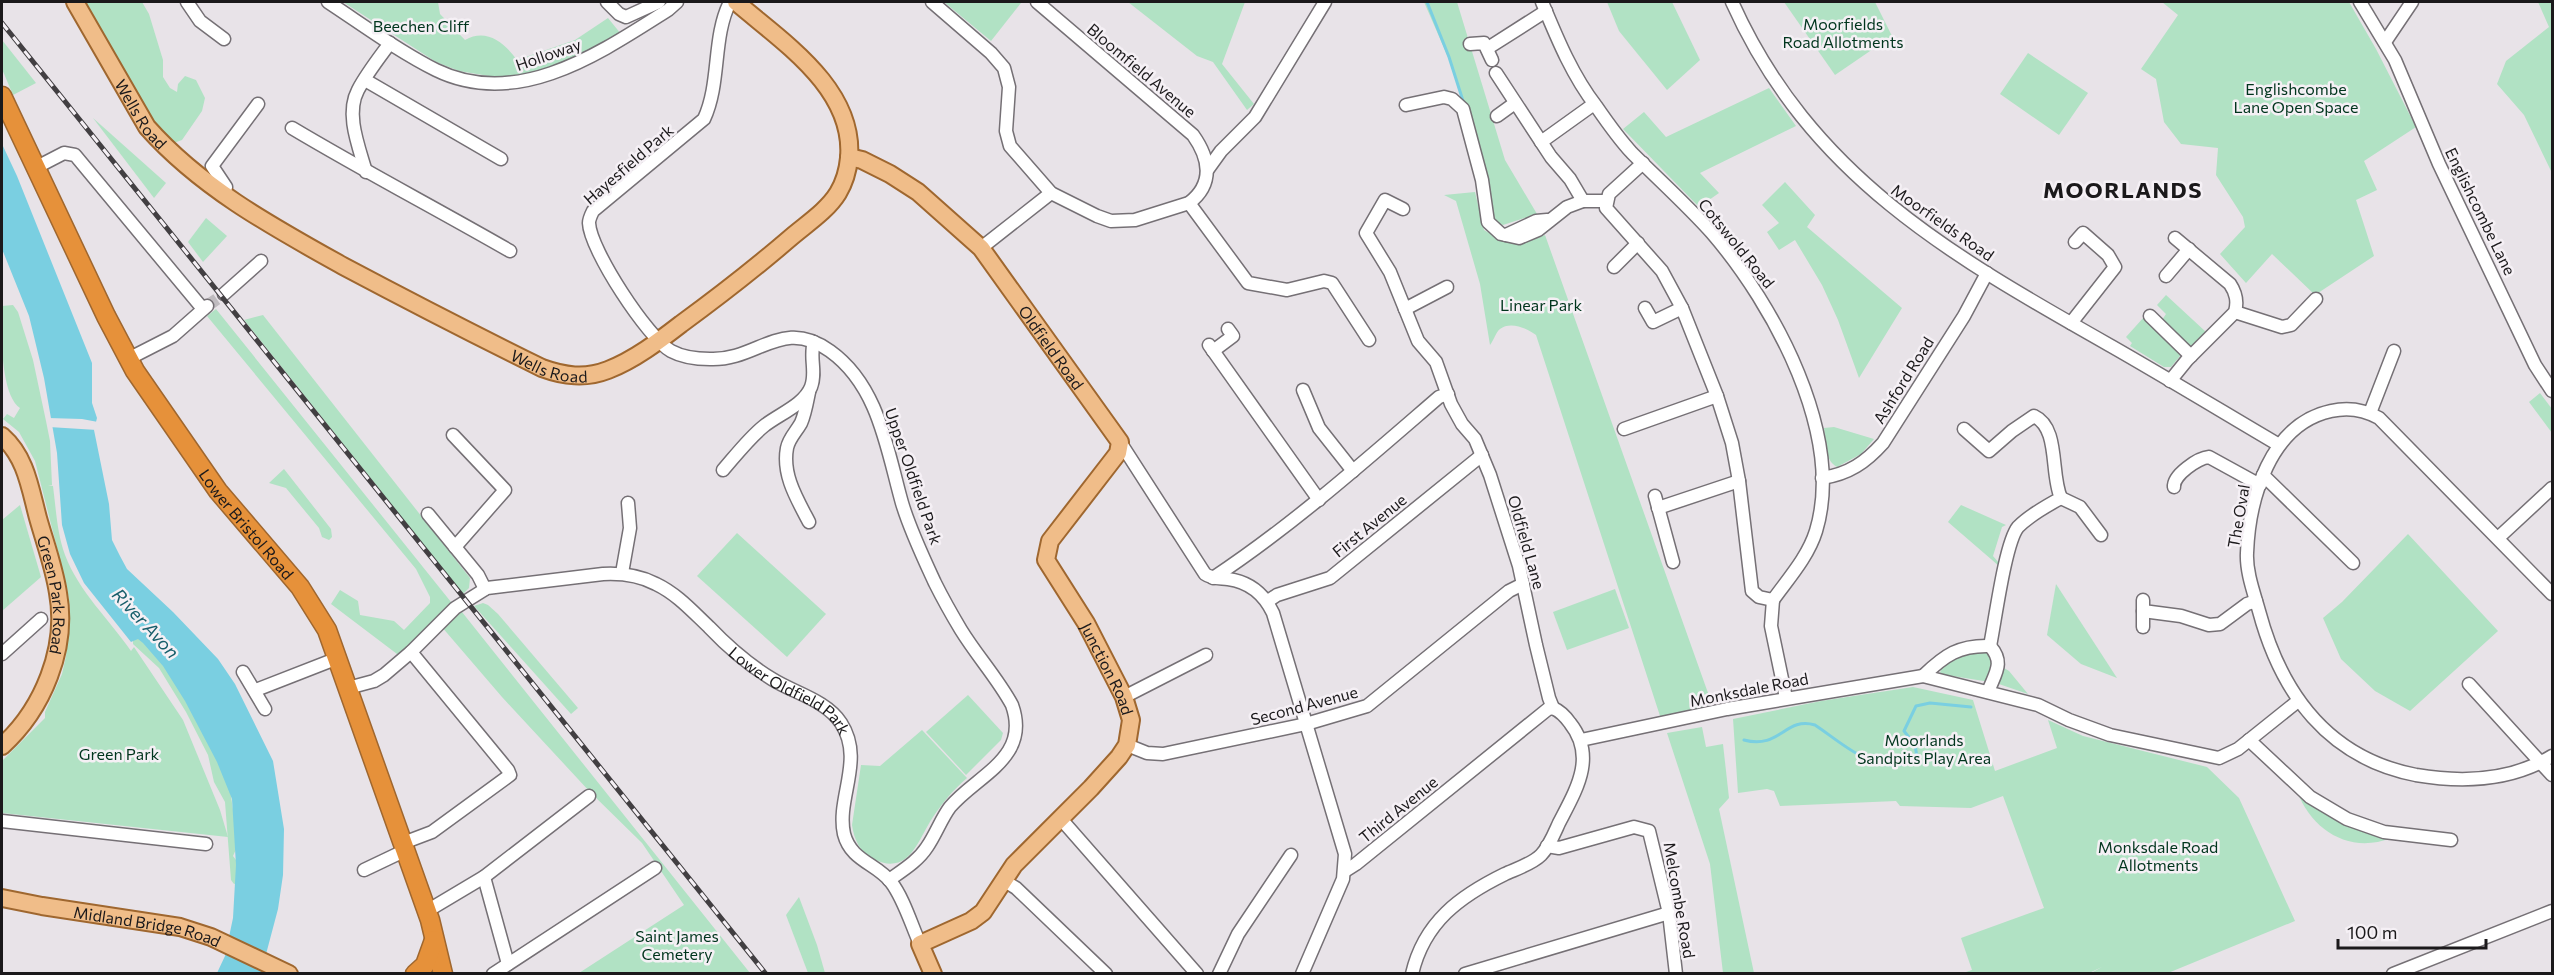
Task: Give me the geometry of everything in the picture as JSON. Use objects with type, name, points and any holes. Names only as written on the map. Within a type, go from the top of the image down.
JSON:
[{"type":"highway","name":"Lower Bristol Road","points":[[2,96],[128,359],[155,402],[218,491],[300,587],[327,630],[427,911],[443,974]]},
{"type":"highway","points":[[415,974],[425,965],[435,938]]},
{"type":"main road","name":"Wells Road","points":[[75,2],[147,127],[178,159],[224,193],[255,215],[365,278],[449,322],[556,373],[582,376],[607,371],[658,341],[737,283],[820,213],[839,192],[849,157],[847,133],[829,88],[807,62],[736,2]]},
{"type":"main road","name":"Wells Road","points":[[81,2],[89,24]]},
{"type":"main road","name":"Oldfield Road","points":[[849,157],[862,160],[890,174],[918,192],[981,248],[1120,442]]},
{"type":"main road","name":"Green Park Road","points":[[2,436],[18,454],[27,474],[59,595],[60,616],[57,647],[46,685],[22,726],[2,746]]},
{"type":"main road","name":"Junction Road","points":[[1120,442],[1118,453],[1050,541],[1046,560],[1086,623],[1124,697],[1131,720],[1127,745]]},
{"type":"main road","points":[[920,944],[971,921],[983,912],[994,899],[1003,880],[1014,865],[1062,819],[1110,768],[1127,745]]},
{"type":"main road","name":"Midland Bridge Road","points":[[2,898],[180,927],[220,941],[287,973]]},
{"type":"main road","name":"Lower Oldfield Park","points":[[920,944],[933,974]]},
{"type":"street","points":[[187,2],[200,21],[224,39]]},
{"type":"street","name":"Holloway","points":[[328,2],[390,43],[437,70],[459,79],[519,83],[584,61],[668,10],[677,2]]},
{"type":"street","points":[[607,2],[626,17],[659,2]]},
{"type":"street","name":"Hayesfield Park","points":[[658,341],[606,271],[591,239],[588,221],[593,211],[704,119],[712,102],[719,44],[729,2]]},
{"type":"street","points":[[932,2],[991,53],[1004,68],[1009,87],[1006,131],[1010,146],[1052,193],[1111,221],[1135,220],[1189,202],[1204,186],[1208,169],[1221,151],[1255,117],[1324,2]]},
{"type":"street","name":"Bloomfield Avenue","points":[[1037,2],[1184,126],[1199,144],[1208,169]]},
{"type":"street","name":"Moorfields Road","points":[[1732,2],[1761,58],[1792,105],[1823,143],[1865,185],[1898,213],[1987,273],[2279,445]]},
{"type":"street","name":"Englishcombe Lane","points":[[2360,2],[2385,42],[2439,164],[2525,345],[2535,365],[2553,391]]},
{"type":"street","points":[[2385,42],[2412,2]]},
{"type":"street","points":[[1470,44],[1484,43],[1490,54],[1544,6]]},
{"type":"street","name":"Cotswold Road","points":[[1544,6],[1568,61],[1594,104],[1643,163],[1712,233],[1762,299],[1786,346],[1804,389],[1820,450],[1822,508],[1815,534],[1802,561],[1773,600]]},
{"type":"street","points":[[366,172],[353,118],[358,91],[390,43]]},
{"type":"street","points":[[1496,73],[1583,201]]},
{"type":"street","points":[[365,80],[501,159]]},
{"type":"street","points":[[1406,105],[1444,97],[1452,99],[1463,110],[1482,180],[1488,222],[1495,230],[1519,238],[1538,230],[1567,207],[1583,201],[1606,201]]},
{"type":"street","points":[[1497,116],[1515,103]]},
{"type":"street","points":[[224,193],[226,188],[212,166],[258,104]]},
{"type":"street","points":[[1541,142],[1594,104]]},
{"type":"street","points":[[292,128],[366,172],[510,251]]},
{"type":"street","points":[[35,168],[64,153],[75,155],[205,307],[173,336],[128,359]]},
{"type":"street","points":[[1643,163],[1615,186],[1606,201],[1606,208],[1662,271],[1682,308],[1717,396],[1732,443],[1739,481],[1752,591],[1759,597],[1773,600],[1771,626],[1786,698]]},
{"type":"street","points":[[981,248],[1052,193]]},
{"type":"street","name":"Oldfield Lane","points":[[1403,209],[1385,200],[1366,233],[1390,272],[1418,341],[1436,362],[1456,414],[1471,432],[1482,455],[1523,584],[1548,698],[1581,740]]},
{"type":"street","points":[[1189,202],[1248,283],[1287,290],[1324,282],[1332,283],[1369,340]]},
{"type":"street","points":[[2070,323],[2115,267],[2108,255],[2083,234]]},
{"type":"street","points":[[2170,381],[2235,312],[2237,299],[2230,284],[2175,238]]},
{"type":"street","points":[[1614,267],[1638,243]]},
{"type":"street","points":[[2166,276],[2189,249]]},
{"type":"street","points":[[224,294],[261,261]]},
{"type":"street","name":"Ashford Road","points":[[1822,478],[1852,469],[1866,461],[1883,442],[1964,316],[1987,273]]},
{"type":"street","points":[[1405,309],[1447,286]]},
{"type":"street","points":[[2235,312],[2282,327],[2291,325],[2316,300]]},
{"type":"street","points":[[1645,308],[1653,322],[1682,308]]},
{"type":"street","points":[[2150,316],[2192,356]]},
{"type":"street","points":[[1228,329],[1233,336],[1211,348],[1319,500]]},
{"type":"street","name":"Upper Oldfield Park","points":[[658,341],[671,351],[691,358],[712,359],[734,358],[779,338],[796,337],[814,342],[841,360],[857,379],[880,421],[903,505],[935,582],[962,630],[1006,693],[1016,716],[1014,736],[1000,764],[949,808],[928,847],[917,859],[889,880]]},
{"type":"street","points":[[809,522],[789,484],[787,448],[792,435],[801,423],[810,391],[813,371],[811,350],[814,342]]},
{"type":"street","points":[[2394,351],[2370,412],[2379,418],[2553,594]]},
{"type":"street","points":[[722,470],[763,426],[802,400],[810,391]]},
{"type":"street","points":[[1302,391],[1319,428],[1353,471]]},
{"type":"street","points":[[1213,578],[1252,552],[1319,500],[1439,397],[1448,394]]},
{"type":"street","points":[[1624,429],[1717,396]]},
{"type":"street","name":"The Oval","points":[[2370,412],[2346,407],[2319,413],[2295,427],[2279,445],[2262,480],[2250,528],[2247,556],[2256,601],[2276,662],[2298,701],[2337,741],[2365,758],[2398,771],[2450,779],[2480,779],[2518,771],[2548,759]]},
{"type":"street","points":[[1964,429],[1989,451],[2034,416],[2041,420],[2049,431],[2056,488],[2061,498],[2080,507],[2101,535]]},
{"type":"street","points":[[453,435],[505,490],[455,548]]},
{"type":"street","name":"Oldfield Road","points":[[1120,442],[1201,569],[1213,578]]},
{"type":"street","name":"First Avenue","points":[[1268,601],[1277,595],[1330,578],[1482,455]]},
{"type":"street","points":[[2174,487],[2177,477],[2203,457],[2209,457],[2262,480],[2353,563]]},
{"type":"street","points":[[1673,562],[1657,502],[1739,481]]},
{"type":"street","points":[[2498,538],[2553,488]]},
{"type":"street","points":[[1990,646],[2009,546],[2017,529],[2033,515],[2061,498]]},
{"type":"street","points":[[622,573],[630,528],[627,502]]},
{"type":"street","points":[[348,688],[374,681],[384,675],[411,652],[455,608],[486,588],[428,514]]},
{"type":"street","name":"Lower Oldfield Park","points":[[486,588],[564,577],[622,573],[641,578],[670,592],[757,669],[823,706],[840,721],[851,752],[851,772],[843,826],[847,843],[858,858],[889,880],[896,889],[920,944]]},
{"type":"street","points":[[1213,578],[1241,581],[1255,589],[1268,601],[1274,613],[1345,854],[1345,871],[1302,974]]},
{"type":"street","name":"Second Avenue","points":[[1127,745],[1138,750],[1163,754],[1306,724],[1366,706],[1509,591],[1523,584]]},
{"type":"street","points":[[2143,627],[2143,605],[2209,625],[2220,624],[2247,604],[2256,601]]},
{"type":"street","points":[[2,654],[37,627]]},
{"type":"street","points":[[1923,676],[1939,661],[1958,650],[1971,646],[1990,646],[1997,654],[1999,664],[1988,692]]},
{"type":"street","points":[[364,870],[432,832],[507,780],[510,775],[411,652]]},
{"type":"street","points":[[1124,697],[1206,655]]},
{"type":"street","points":[[256,690],[338,658]]},
{"type":"street","points":[[243,672],[265,708]]},
{"type":"street","name":"Monksdale Road","points":[[1581,740],[1786,698],[1923,676],[2038,705],[2068,720],[2110,735],[2219,758],[2228,755],[2249,740],[2298,701]]},
{"type":"street","points":[[2469,684],[2530,752],[2548,759],[2553,775]]},
{"type":"street","name":"Third Avenue","points":[[1345,871],[1548,710],[1556,709]]},
{"type":"street","points":[[1412,974],[1430,930],[1458,902],[1471,891],[1538,858],[1547,846],[1580,778],[1584,759],[1581,740]]},
{"type":"street","points":[[2249,740],[2310,797],[2347,819],[2384,832],[2451,840]]},
{"type":"street","points":[[427,911],[484,877],[588,796]]},
{"type":"street","points":[[1062,819],[1197,974]]},
{"type":"street","points":[[2,821],[206,844]]},
{"type":"street","name":"Melcombe Road","points":[[1547,846],[1559,848],[1634,827],[1645,829],[1651,835],[1668,913],[1676,974]]},
{"type":"street","points":[[1219,974],[1238,934],[1291,855]]},
{"type":"street","points":[[494,974],[655,868]]},
{"type":"street","points":[[484,877],[508,964]]},
{"type":"street","points":[[1003,880],[1016,888],[1106,974]]},
{"type":"street","points":[[2392,974],[2418,969],[2553,911]]},
{"type":"street","points":[[1465,974],[1668,913]]},
{"type":"green space","points":[[86,2],[142,2],[149,14],[163,60],[163,77],[170,88],[177,92],[178,84],[185,76],[196,80],[205,98],[202,111],[182,140],[171,144],[147,114],[113,57]]},
{"type":"green space","name":"Beechen Cliff","points":[[343,2],[438,2],[440,14],[465,40],[487,36],[500,43],[517,60],[575,40],[608,18],[621,34],[585,59],[507,79],[459,71],[436,62]]},
{"type":"green space","points":[[944,2],[1020,2],[1021,3],[991,41]]},
{"type":"green space","points":[[1128,2],[1245,2],[1222,64],[1254,104],[1247,110],[1213,62],[1197,56]]},
{"type":"green space","points":[[1424,2],[1457,2],[1505,160],[1537,214],[1503,225],[1491,221],[1479,146],[1451,64]]},
{"type":"green space","points":[[1607,2],[1672,2],[1700,60],[1667,90],[1619,31]]},
{"type":"green space","name":"Moorfields Road Allotments","points":[[1784,2],[1875,2],[1892,36],[1835,75]]},
{"type":"green space","name":"Englishcombe Lane Open Space","points":[[2162,2],[2349,2],[2416,127],[2364,161],[2377,190],[2356,200],[2374,256],[2315,295],[2272,254],[2246,283],[2220,254],[2245,227],[2243,217],[2216,175],[2218,148],[2181,144],[2164,122],[2156,79],[2141,69],[2178,15]]},
{"type":"green space","points":[[2538,2],[2552,2],[2552,173],[2524,115],[2497,84],[2506,61],[2549,27]]},
{"type":"green space","points":[[2,40],[36,83],[13,95],[2,69]]},
{"type":"green space","points":[[2028,53],[2088,93],[2059,135],[2000,94]]},
{"type":"green space","points":[[1769,88],[1796,126],[1700,173],[1719,193],[1699,207],[1623,129],[1644,112],[1666,137]]},
{"type":"green space","points":[[93,118],[166,183],[154,198]]},
{"type":"green space","points":[[1785,182],[1815,215],[1807,227],[1902,308],[1859,378],[1838,320],[1822,285],[1795,240],[1779,250],[1767,232],[1779,223],[1762,205]]},
{"type":"green space","name":"Linear Park","points":[[1475,192],[1484,230],[1514,243],[1545,235],[1713,707],[1661,719],[1536,335],[1523,328],[1504,327],[1499,330],[1490,345],[1480,284],[1456,201],[1444,195]]},
{"type":"green space","points":[[206,218],[227,236],[203,262],[188,242]]},
{"type":"green space","points":[[2166,295],[2206,332],[2191,346],[2162,320],[2166,314],[2157,305]]},
{"type":"green space","name":"Green Park","points":[[13,305],[18,312],[33,360],[46,421],[50,441],[52,485],[48,485],[53,486],[58,530],[65,555],[86,593],[131,651],[134,647],[183,720],[220,810],[228,837],[2,813],[2,761],[45,718],[45,712],[62,674],[66,656],[70,608],[67,587],[35,461],[19,432],[3,419],[7,414],[14,418],[20,408],[13,401],[9,390],[3,361],[2,306]]},
{"type":"green space","points":[[216,309],[451,602],[442,616],[401,657],[331,604],[340,590],[358,601],[360,615],[394,621],[404,630],[430,603],[430,597],[416,569],[207,316]]},
{"type":"green space","points":[[263,315],[470,578],[469,588],[463,594],[244,320]]},
{"type":"green space","points":[[2144,317],[2180,352],[2180,356],[2171,367],[2164,367],[2130,346],[2132,343],[2126,337]]},
{"type":"green space","points":[[2540,393],[2552,409],[2552,433],[2529,402]]},
{"type":"green space","points":[[1834,427],[1874,439],[1861,454],[1837,467],[1828,455],[1824,428]]},
{"type":"green space","points":[[284,469],[331,529],[332,537],[329,540],[322,537],[319,528],[286,488],[269,483]]},
{"type":"green space","points":[[20,505],[41,577],[2,611],[2,520]]},
{"type":"green space","points":[[1961,505],[2006,525],[2002,527],[1993,556],[1999,566],[1948,522]]},
{"type":"green space","points":[[737,533],[826,614],[787,657],[697,576]]},
{"type":"green space","points":[[2408,534],[2498,631],[2410,711],[2375,691],[2341,659],[2323,618],[2342,602]]},
{"type":"green space","points":[[2056,584],[2117,678],[2081,664],[2047,635]]},
{"type":"green space","points":[[1615,589],[1629,628],[1567,650],[1553,612]]},
{"type":"green space","points":[[483,603],[498,614],[578,708],[571,714],[474,606]]},
{"type":"green space","name":"Saint James Cemetery","points":[[462,612],[750,973],[579,973],[684,905],[642,843],[590,792],[502,697],[441,626]]},
{"type":"green space","points":[[141,636],[164,660],[228,775],[238,845],[233,856],[239,864],[237,883],[234,884],[231,880],[225,802],[214,782],[208,755],[186,712],[159,668],[133,644],[133,638]]},
{"type":"green space","points":[[1970,650],[1984,650],[1994,662],[2009,671],[2028,694],[1996,683],[1940,674],[1942,663]]},
{"type":"green space","points":[[1913,687],[1973,700],[1995,771],[2057,748],[2048,720],[2083,736],[2207,767],[2239,798],[2295,921],[2168,973],[2091,973],[2102,967],[2087,974],[1963,973],[1972,970],[1961,938],[2044,908],[2003,796],[1971,808],[1900,806],[1896,801],[1780,806],[1774,791],[1767,789],[1738,793],[1733,719],[1821,701]]},
{"type":"green space","points":[[968,695],[1003,733],[1001,740],[966,775],[926,732]]},
{"type":"green space","points":[[1702,727],[1706,747],[1723,744],[1729,798],[1719,809],[1754,973],[1723,973],[1710,864],[1667,733]]},
{"type":"green space","points":[[922,730],[967,778],[941,806],[911,853],[896,863],[873,859],[858,845],[852,825],[861,765],[880,766]]},
{"type":"green space","points":[[2297,791],[2391,838],[2361,843],[2334,836],[2312,817]]},
{"type":"green space","points":[[799,897],[825,973],[808,973],[786,915]]},
{"type":"water","name":"River Avon","points":[[2,144],[92,363],[92,403],[97,418],[94,430],[109,504],[112,540],[127,569],[218,659],[235,684],[273,761],[284,829],[283,875],[278,909],[261,973],[217,973],[225,956],[233,918],[236,865],[232,799],[217,762],[185,701],[163,666],[138,639],[131,642],[84,583],[70,554],[62,525],[57,453],[44,378],[29,316],[2,249]]},
{"type":"pier","points":[[48,418],[98,422],[97,430],[49,427]]},
{"type":"waterway","points":[[1427,2],[1449,57],[1464,104]]},
{"type":"waterway","points":[[1744,740],[1766,741],[1789,728],[1805,723],[1815,725],[1868,759],[1892,765],[1905,764],[1917,757],[1915,745],[1904,731],[1916,706],[1930,703],[1971,707]]},
{"type":"tunnel","points":[[207,306],[224,294]]},
{"type":"railway","points":[[2,23],[766,974]]},
{"type":"district","name":"MOORLANDS","points":[[2123,189]]},
{"type":"park label","name":"Moorlands Sandpits Play Area","points":[[1924,748]]},
{"type":"park label","name":"Monksdale Road Allotments","points":[[2158,855]]}]
